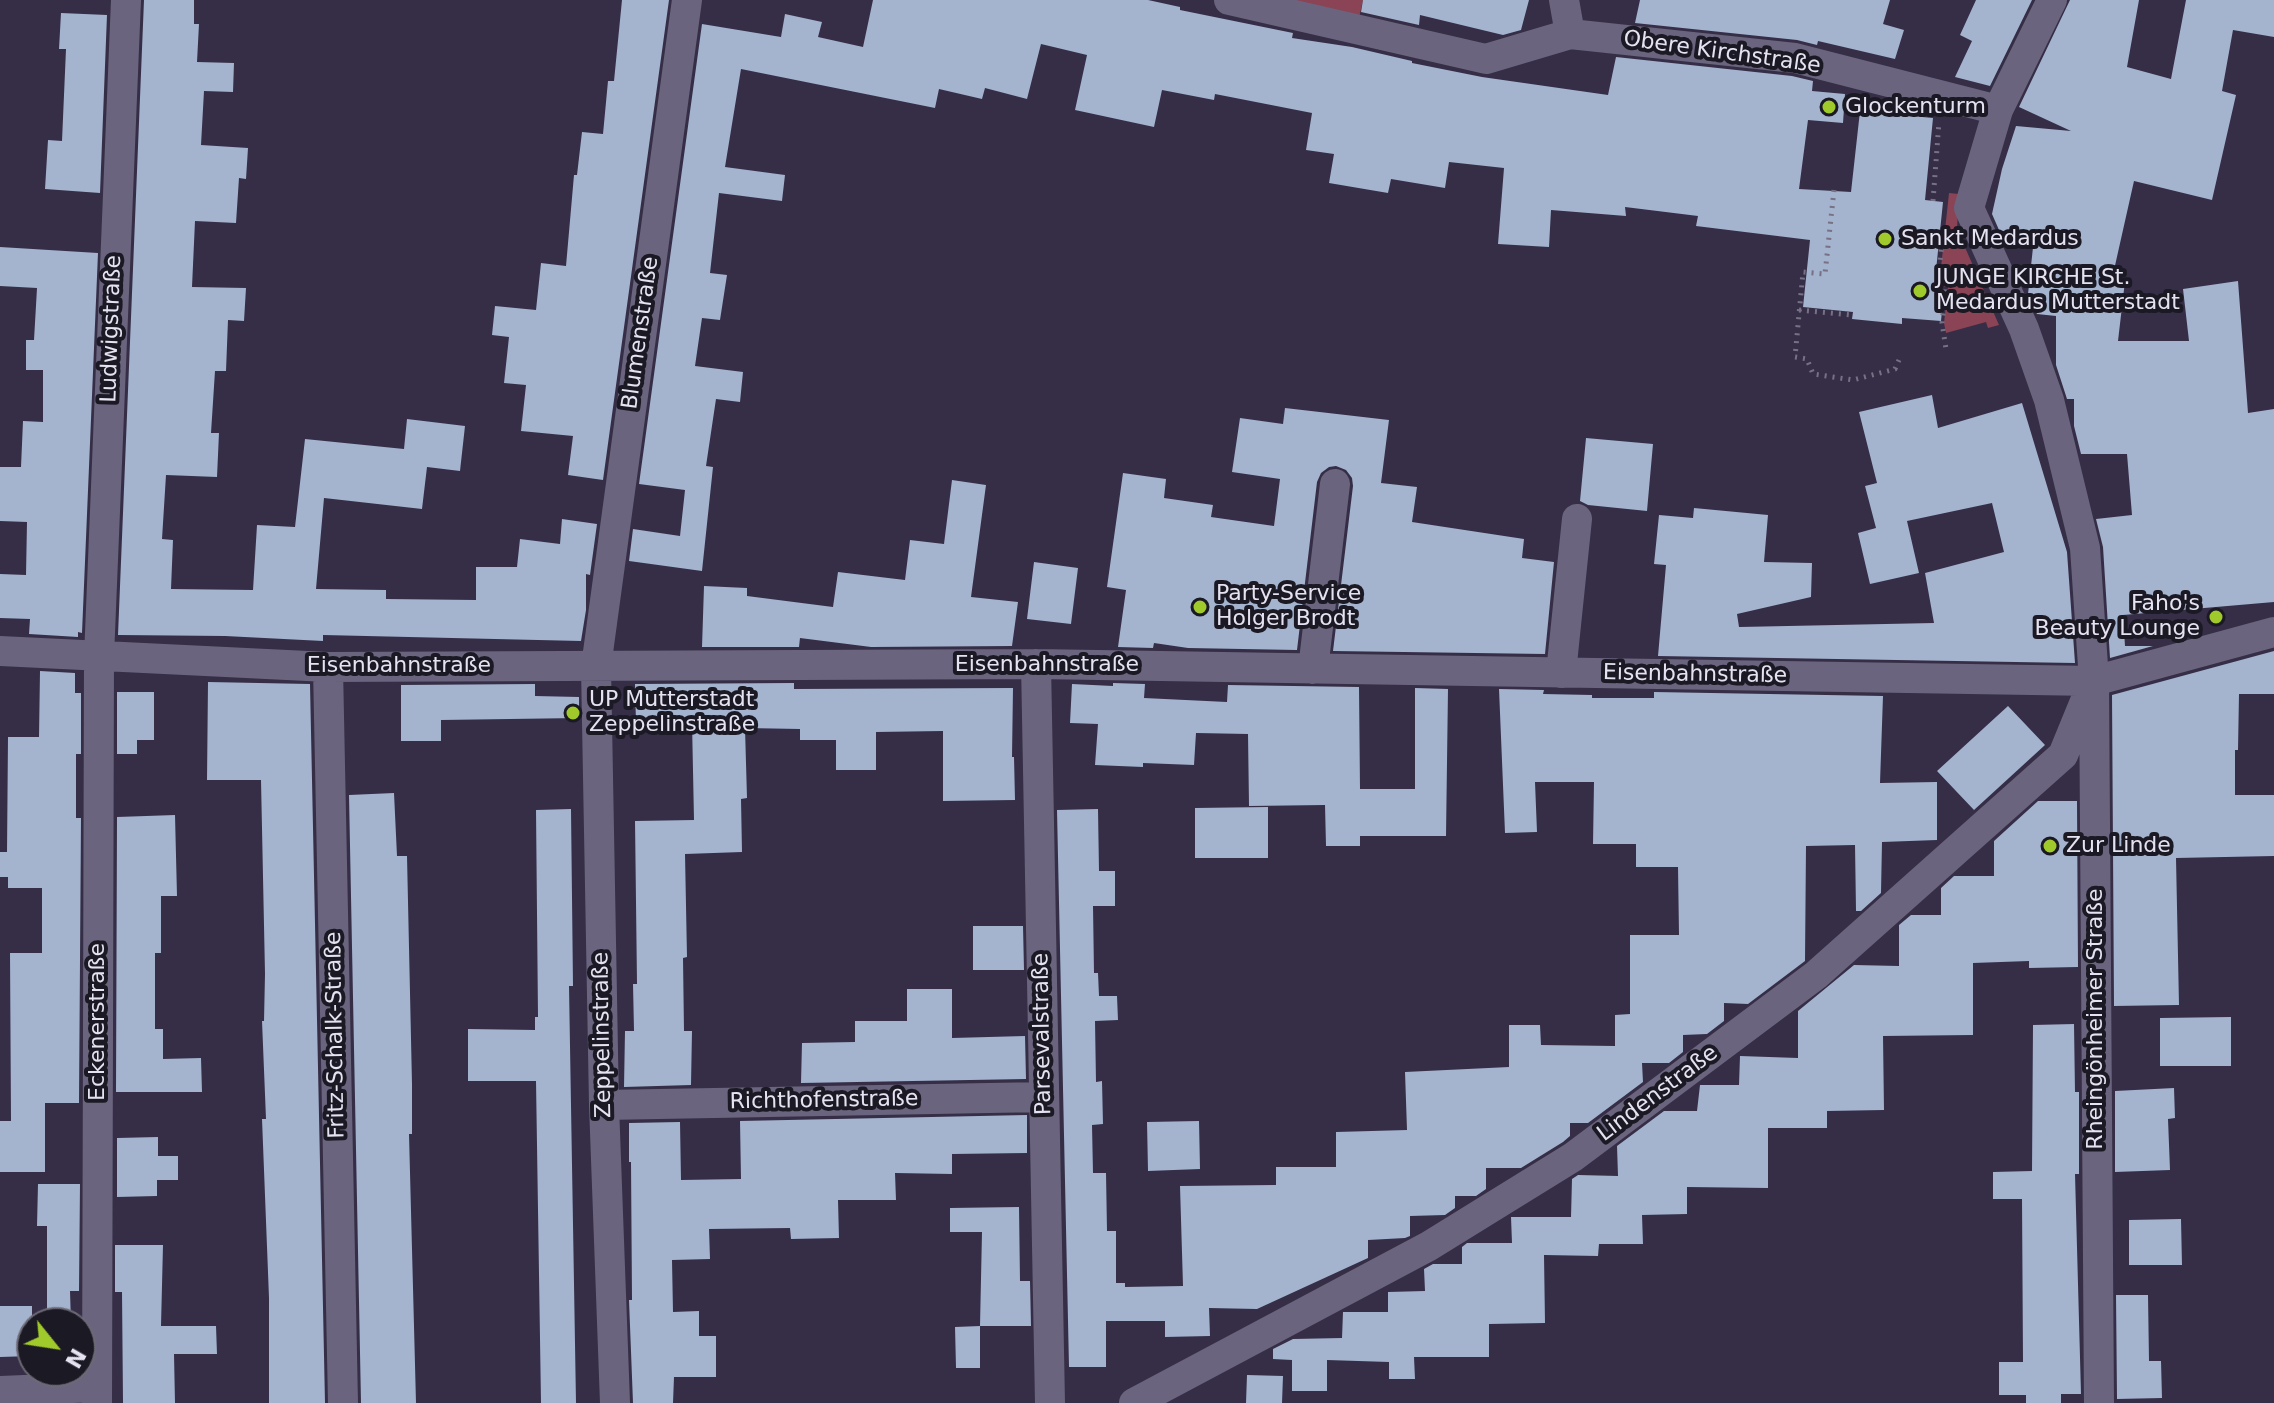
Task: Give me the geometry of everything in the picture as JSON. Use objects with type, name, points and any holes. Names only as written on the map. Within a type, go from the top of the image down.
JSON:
[{"type":"street","name":"Ludwigstraße","points":[[99,657],[126,0]]},
{"type":"street","name":"Blumenstraße","points":[[596,667],[687,0]]},
{"type":"street","points":[[1229,0],[1486,59],[1570,34],[1564,0]]},
{"type":"street","name":"Rheingönheimer Straße","points":[[2052,0],[1998,110],[1969,208],[2024,329],[2049,400],[2085,548],[2094,681],[2099,1403]]},
{"type":"street","name":"Obere Kirchstraße","points":[[1570,34],[1795,58],[1998,110]]},
{"type":"street","points":[[1313,669],[1335,484]]},
{"type":"street","points":[[1561,673],[1577,519]]},
{"type":"street","name":"Eisenbahnstraße","points":[[0,651],[328,667],[1036,664],[2094,681],[2274,632]]},
{"type":"street","name":"Eckenerstraße","points":[[0,1391],[97,1395],[99,657]]},
{"type":"street","name":"Parsevalstraße","points":[[1036,664],[1050,1403]]},
{"type":"street","name":"Fritz-Schalk-Straße","points":[[328,667],[343,1403]]},
{"type":"street","name":"Zeppelinstraße","points":[[596,667],[604,1105],[615,1403]]},
{"type":"street","name":"Lindenstraße","points":[[1134,1403],[1429,1246],[1573,1157],[1816,975],[2063,755],[2094,681]]},
{"type":"street","name":"Richthofenstraße","points":[[604,1105],[1044,1097]]},
{"type":"path","points":[[1933,201],[1941,96]]},
{"type":"path","points":[[1933,178],[1940,180],[1948,190],[1973,192]]},
{"type":"path","points":[[1834,190],[1825,274],[1803,272],[1795,357],[1807,359],[1813,374],[1853,380],[1895,369],[1899,360]]},
{"type":"path","points":[[1945,218],[1937,287],[1946,288],[1942,323],[1946,349]]},
{"type":"path","points":[[1799,310],[1852,315]]},
{"type":"shaded area","points":[[1278,0],[1363,0],[1359,18]]},
{"type":"shaded area","points":[[1949,193],[1959,194],[1957,229],[1999,325],[1988,328],[1986,322],[1946,333],[1944,323],[1948,287],[1939,286]]},
{"type":"building","points":[[144,0],[194,0],[194,24],[199,24],[197,62],[234,63],[233,92],[204,91],[201,145],[248,148],[246,179],[239,178],[236,223],[195,221],[192,287],[246,288],[244,321],[228,320],[226,371],[215,371],[211,433],[219,433],[217,477],[166,475],[162,539],[173,540],[171,589],[253,590],[257,525],[295,527],[305,439],[404,449],[407,419],[465,426],[460,471],[427,467],[422,509],[324,498],[316,589],[386,590],[386,599],[476,600],[476,567],[517,567],[520,539],[560,544],[562,519],[597,524],[590,575],[586,574],[586,610],[581,641],[323,635],[323,641],[118,635]]},
{"type":"building","points":[[622,0],[669,0],[603,480],[568,475],[573,436],[521,431],[526,385],[504,383],[509,337],[492,335],[495,306],[536,310],[541,263],[566,266],[574,175],[577,175],[582,132],[603,134],[608,81],[614,81]]},
{"type":"building","points":[[873,0],[1148,0],[1180,7],[1180,10],[1293,33],[1292,38],[1352,47],[1412,63],[1482,77],[1608,95],[1616,57],[1792,76],[1813,81],[1812,91],[1845,94],[1843,123],[1808,120],[1799,189],[1851,192],[1860,111],[1933,118],[1925,200],[1943,202],[1934,290],[1944,291],[1941,321],[1902,318],[1902,324],[1852,319],[1853,312],[1803,307],[1810,240],[1696,226],[1698,216],[1625,207],[1626,216],[1551,210],[1549,247],[1498,244],[1504,168],[1449,162],[1445,188],[1391,179],[1388,193],[1329,183],[1334,154],[1306,150],[1312,113],[1215,94],[1214,100],[1162,90],[1154,127],[1075,110],[1087,55],[1041,44],[1027,99],[985,88],[982,99],[939,89],[935,108],[741,69],[725,167],[785,175],[782,201],[719,193],[710,273],[727,275],[720,320],[702,318],[695,366],[743,372],[740,402],[716,399],[706,466],[713,467],[702,571],[629,561],[633,529],[680,536],[685,490],[639,484],[702,24],[781,37],[785,14],[822,22],[818,37],[863,47]]},
{"type":"building","points":[[1363,0],[1529,0],[1521,30],[1503,35],[1420,15],[1419,25],[1361,12]]},
{"type":"building","points":[[1640,0],[1890,0],[1883,24],[1904,30],[1895,59],[1818,41],[1817,45],[1797,40],[1635,23]]},
{"type":"building","points":[[1976,0],[2032,0],[1990,86],[1955,77],[1972,41],[1960,35]]},
{"type":"building","points":[[2070,0],[2139,0],[2127,67],[2171,79],[2186,0],[2274,0],[2274,37],[2233,30],[2222,91],[2236,95],[2212,200],[2134,181],[2112,279],[2125,281],[2118,341],[2189,341],[2183,289],[2238,281],[2248,413],[2274,409],[2274,602],[2123,615],[2125,646],[2153,646],[2110,658],[2103,547],[2096,519],[2132,515],[2127,454],[2081,454],[2074,426],[2074,399],[2067,399],[2056,365],[2056,316],[2037,314],[2028,294],[2034,238],[1999,230],[1992,214],[2016,126],[2071,131],[2019,107]]},
{"type":"building","points":[[61,13],[107,15],[100,193],[45,189],[48,140],[62,141],[66,49],[59,49]]},
{"type":"building","points":[[0,247],[98,253],[82,633],[78,632],[78,637],[29,634],[30,619],[0,618],[0,574],[26,575],[27,522],[0,521],[0,467],[21,467],[23,421],[43,422],[43,370],[26,370],[26,340],[34,340],[37,288],[0,286]]},
{"type":"building","points":[[1932,395],[1938,428],[2022,403],[2067,552],[2075,663],[1658,656],[1666,565],[1654,564],[1659,515],[1693,518],[1694,508],[1768,515],[1764,562],[1812,563],[1811,597],[1737,614],[1739,627],[1934,623],[1925,573],[2004,552],[1992,503],[1907,521],[1919,573],[1870,584],[1858,533],[1876,528],[1865,486],[1877,483],[1859,412]]},
{"type":"building","points":[[1285,408],[1389,420],[1381,483],[1417,487],[1412,522],[1524,539],[1522,558],[1554,562],[1545,654],[1333,651],[1353,486],[1346,470],[1336,466],[1321,473],[1317,482],[1297,650],[1188,648],[1154,643],[1153,648],[1118,647],[1126,590],[1107,587],[1123,473],[1166,479],[1164,498],[1213,505],[1211,517],[1274,526],[1280,479],[1232,472],[1240,418],[1283,424]]},
{"type":"building","points":[[1586,438],[1653,444],[1647,511],[1588,505],[1580,501]]},
{"type":"building","points":[[952,480],[986,485],[971,597],[1018,602],[1012,646],[871,647],[800,638],[799,647],[702,647],[704,586],[747,588],[747,596],[833,607],[838,572],[905,580],[910,540],[944,544]]},
{"type":"building","points":[[1034,562],[1078,568],[1071,624],[1027,619]]},
{"type":"building","points":[[2274,651],[2274,694],[2239,694],[2235,795],[2274,795],[2274,856],[2176,858],[2179,1005],[2114,1006],[2112,695]]},
{"type":"building","points":[[40,671],[75,673],[75,693],[81,693],[81,754],[76,754],[76,818],[81,818],[79,1103],[45,1103],[45,1172],[0,1172],[0,1121],[11,1121],[10,953],[42,953],[42,888],[8,888],[8,877],[0,877],[0,852],[7,852],[8,737],[39,737]]},
{"type":"building","points":[[208,682],[310,684],[325,1403],[269,1403],[269,1298],[262,1119],[266,1119],[262,1021],[265,974],[261,780],[207,780]]},
{"type":"building","points":[[794,683],[794,689],[1013,688],[1015,800],[943,801],[943,731],[876,732],[876,770],[836,770],[836,740],[800,740],[800,729],[745,728],[747,798],[741,799],[742,852],[685,854],[687,957],[683,958],[684,1031],[692,1031],[691,1085],[624,1087],[625,1031],[634,1031],[633,984],[637,984],[635,821],[694,820],[692,722],[636,724],[635,684]]},
{"type":"building","points":[[1113,683],[1145,684],[1144,698],[1227,702],[1228,685],[1359,687],[1360,789],[1415,789],[1415,688],[1448,689],[1446,836],[1360,836],[1360,846],[1326,846],[1325,805],[1249,806],[1248,734],[1196,733],[1194,765],[1095,765],[1098,724],[1070,723],[1072,684],[1113,686]]},
{"type":"building","points":[[535,684],[535,696],[579,697],[579,718],[441,720],[441,741],[401,741],[401,685]]},
{"type":"building","points":[[1499,689],[1544,690],[1543,694],[1592,695],[1592,698],[1654,698],[1654,692],[1883,696],[1880,783],[1937,782],[1937,840],[1882,842],[1881,893],[1861,911],[1856,911],[1855,845],[1806,846],[1805,961],[1748,1004],[1724,1003],[1724,1021],[1707,1034],[1683,1035],[1683,1052],[1669,1063],[1642,1063],[1643,1082],[1588,1123],[1570,1123],[1570,1136],[1563,1142],[1521,1168],[1486,1168],[1486,1189],[1476,1196],[1455,1196],[1455,1208],[1445,1215],[1410,1216],[1410,1236],[1368,1240],[1368,1258],[1257,1309],[1209,1308],[1210,1336],[1165,1337],[1165,1321],[1106,1321],[1106,1367],[1069,1367],[1057,810],[1098,809],[1099,871],[1115,871],[1115,906],[1093,906],[1094,973],[1098,973],[1099,996],[1117,996],[1118,1020],[1095,1021],[1096,1082],[1102,1081],[1103,1124],[1092,1125],[1093,1173],[1106,1173],[1107,1231],[1116,1231],[1116,1283],[1125,1283],[1125,1287],[1183,1286],[1180,1186],[1276,1185],[1276,1167],[1336,1167],[1336,1132],[1407,1130],[1405,1072],[1509,1067],[1509,1025],[1540,1025],[1541,1045],[1615,1046],[1615,1015],[1630,1014],[1630,935],[1679,935],[1678,867],[1636,867],[1636,844],[1593,844],[1594,782],[1535,782],[1537,832],[1505,833]]},
{"type":"building","points":[[117,692],[154,692],[154,740],[137,740],[137,754],[117,754]]},
{"type":"building","points":[[2008,706],[2045,745],[1974,810],[1937,771]]},
{"type":"building","points":[[394,793],[397,856],[407,856],[412,1084],[412,1134],[409,1134],[416,1403],[361,1403],[349,795]]},
{"type":"building","points":[[2038,801],[2077,801],[2078,967],[2029,968],[2029,961],[1973,963],[1973,1035],[1883,1036],[1884,1110],[1827,1111],[1827,1128],[1768,1128],[1768,1188],[1687,1187],[1687,1214],[1642,1215],[1643,1244],[1599,1244],[1598,1256],[1544,1255],[1545,1323],[1489,1324],[1489,1357],[1414,1357],[1415,1379],[1389,1379],[1389,1362],[1327,1360],[1327,1391],[1292,1391],[1292,1360],[1273,1359],[1273,1349],[1293,1339],[1342,1338],[1343,1312],[1388,1312],[1388,1292],[1425,1291],[1424,1269],[1433,1264],[1462,1264],[1462,1247],[1467,1243],[1512,1243],[1511,1217],[1571,1217],[1572,1179],[1578,1175],[1618,1176],[1617,1146],[1664,1111],[1697,1111],[1700,1085],[1739,1085],[1740,1056],[1798,1058],[1798,1011],[1854,965],[1899,966],[1899,925],[1911,915],[1941,915],[1941,888],[1954,876],[1994,876],[1994,841]]},
{"type":"building","points":[[1268,807],[1268,858],[1195,858],[1195,808]]},
{"type":"building","points":[[571,809],[573,986],[569,986],[576,1403],[541,1403],[536,1081],[468,1081],[468,1029],[535,1030],[535,1017],[538,1017],[536,810]]},
{"type":"building","points":[[175,815],[177,896],[161,896],[161,953],[155,953],[155,1029],[163,1029],[163,1059],[201,1058],[202,1092],[116,1092],[117,817]]},
{"type":"building","points":[[973,926],[1023,926],[1024,970],[973,970]]},
{"type":"building","points":[[907,989],[952,989],[952,1038],[1025,1036],[1026,1079],[801,1083],[802,1043],[855,1042],[855,1021],[907,1021]]},
{"type":"building","points":[[2231,1017],[2231,1066],[2160,1066],[2160,1018]]},
{"type":"building","points":[[2074,1024],[2075,1092],[2079,1092],[2079,1174],[2075,1174],[2081,1394],[2061,1394],[2061,1403],[2026,1403],[2026,1395],[1999,1395],[1999,1362],[2023,1362],[2022,1199],[1993,1199],[1993,1172],[2032,1171],[2033,1025]]},
{"type":"building","points":[[2174,1088],[2175,1118],[2168,1119],[2170,1170],[2115,1172],[2115,1091]]},
{"type":"building","points":[[1027,1115],[1027,1153],[952,1154],[952,1174],[895,1173],[896,1200],[838,1200],[839,1238],[791,1239],[790,1228],[709,1229],[710,1259],[672,1260],[673,1312],[699,1311],[699,1336],[716,1336],[716,1377],[674,1377],[673,1403],[633,1403],[629,1300],[632,1300],[629,1123],[680,1122],[681,1180],[741,1179],[740,1121]]},
{"type":"building","points":[[1199,1121],[1200,1169],[1148,1171],[1147,1122]]},
{"type":"building","points":[[158,1137],[158,1156],[178,1156],[178,1180],[157,1180],[157,1196],[117,1197],[117,1138]]},
{"type":"building","points":[[38,1184],[80,1184],[79,1291],[70,1291],[70,1307],[47,1307],[47,1226],[37,1226]]},
{"type":"building","points":[[1019,1207],[1020,1281],[1030,1281],[1031,1326],[980,1326],[982,1232],[950,1232],[950,1208]]},
{"type":"building","points":[[2181,1219],[2182,1265],[2129,1265],[2129,1220]]},
{"type":"building","points":[[115,1245],[163,1245],[161,1326],[216,1326],[217,1354],[174,1354],[175,1403],[123,1403],[122,1292],[115,1292]]},
{"type":"building","points":[[2116,1295],[2148,1295],[2149,1361],[2161,1361],[2162,1398],[2117,1399]]},
{"type":"building","points":[[0,1306],[32,1306],[16,1307],[16,1356],[0,1357]]},
{"type":"building","points":[[980,1326],[980,1368],[956,1368],[955,1327]]},
{"type":"building","points":[[1247,1375],[1283,1376],[1282,1403],[1246,1403]]},
{"type":"place","name":"Glockenturm","points":[[1829,107]]},
{"type":"place","name":"Sankt Medardus","points":[[1885,239]]},
{"type":"place","name":"JUNGE KIRCHE St. Medardus Mutterstadt","points":[[1920,291]]},
{"type":"place","name":"Party-Service Holger Brodt","points":[[1200,607]]},
{"type":"place","name":"Faho's Beauty Lounge","points":[[2216,617]]},
{"type":"place","name":"UP Mutterstadt Zeppelinstraße","points":[[573,713]]},
{"type":"place","name":"Zur Linde","points":[[2050,846]]}]
